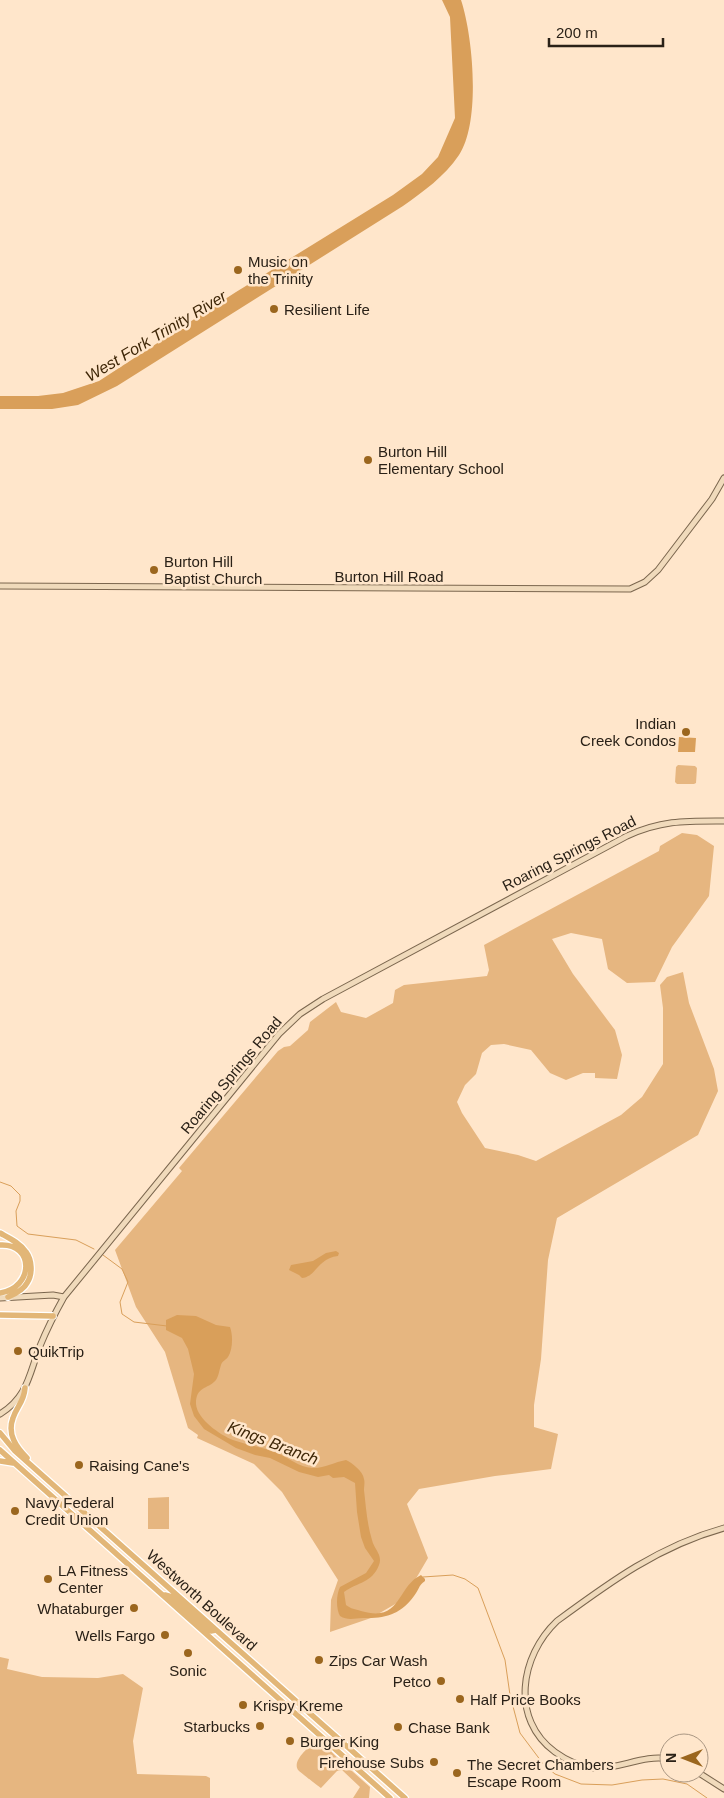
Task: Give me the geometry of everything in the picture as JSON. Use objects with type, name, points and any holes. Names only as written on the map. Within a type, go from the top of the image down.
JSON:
[{"type":"main road","points":[[0,1233],[21,1247],[30,1259],[31,1271],[27,1283],[18,1292],[8,1297]]},
{"type":"main road","points":[[0,1245],[8,1245],[19,1250],[25,1260],[26,1270],[19,1284],[6,1292],[0,1293]]},
{"type":"main road","points":[[0,1315],[53,1316]]},
{"type":"main road","points":[[26,1388],[24,1398],[13,1417],[12,1434],[17,1447],[38,1468],[41,1474]]},
{"type":"main road","name":"Westworth Boulevard","points":[[0,1433],[13,1449],[388,1785],[405,1798]]},
{"type":"main road","name":"Westworth Boulevard","points":[[0,1450],[390,1798]]},
{"type":"main road","points":[[0,1461],[14,1464]]},
{"type":"main road","points":[[120,1557],[128,1561],[152,1582],[160,1579]]},
{"type":"main road","points":[[163,1595],[172,1598],[211,1631],[216,1630]]},
{"type":"street","name":"Burton Hill Road","points":[[0,586],[630,589],[645,582],[658,570],[714,497],[724,478]]},
{"type":"street","name":"Roaring Springs Road","points":[[0,1414],[18,1399],[26,1388],[40,1346],[53,1316],[64,1297],[279,1034],[304,1010],[626,836],[647,827],[666,823],[685,821],[724,822]]},
{"type":"street","points":[[0,1298],[52,1295],[64,1297]]},
{"type":"street","points":[[659,1759],[648,1759],[618,1766],[594,1768],[572,1762],[560,1756],[542,1740],[529,1719],[524,1698],[526,1678],[539,1644],[557,1621],[630,1568],[671,1548],[724,1528]]},
{"type":"street","points":[[709,1779],[724,1789]]},
{"type":"shaded area","points":[[442,0],[461,0],[469,35],[473,79],[470,122],[466,140],[459,155],[440,177],[403,206],[117,386],[78,405],[52,409],[0,409],[0,396],[38,396],[63,393],[99,381],[236,292],[393,195],[422,174],[438,157],[455,118],[450,17]]},
{"type":"shaded area","points":[[679,737],[696,738],[695,752],[678,752]]},
{"type":"shaded area","points":[[678,765],[695,766],[697,768],[696,783],[677,784],[675,782],[676,767]]},
{"type":"shaded area","points":[[682,833],[697,835],[714,846],[709,896],[672,947],[655,982],[627,983],[608,969],[602,939],[571,933],[552,939],[573,974],[615,1030],[622,1055],[617,1079],[595,1078],[595,1073],[583,1073],[566,1080],[550,1073],[531,1050],[504,1044],[491,1045],[482,1053],[476,1074],[465,1085],[457,1102],[485,1148],[536,1161],[621,1115],[642,1097],[663,1064],[663,1008],[660,985],[667,977],[683,972],[689,1003],[714,1069],[718,1091],[698,1135],[557,1218],[548,1260],[541,1359],[534,1405],[534,1427],[558,1434],[551,1469],[419,1489],[407,1504],[428,1558],[404,1599],[371,1618],[330,1632],[331,1600],[338,1580],[282,1492],[254,1464],[197,1438],[198,1435],[188,1428],[165,1352],[136,1307],[115,1250],[182,1171],[179,1168],[278,1051],[290,1046],[308,1030],[310,1022],[336,1002],[341,1012],[366,1018],[393,1003],[395,990],[404,985],[487,976],[489,970],[484,945],[659,851],[660,846]]},
{"type":"shaded area","points":[[336,1251],[339,1253],[338,1256],[326,1260],[307,1277],[302,1278],[289,1270],[291,1265],[313,1261],[326,1253]]},
{"type":"shaded area","points":[[177,1315],[196,1316],[216,1325],[230,1327],[231,1330],[232,1346],[230,1354],[222,1364],[216,1380],[200,1391],[196,1398],[197,1410],[210,1426],[233,1440],[272,1451],[303,1466],[316,1468],[346,1460],[359,1470],[364,1480],[369,1528],[380,1561],[376,1571],[369,1579],[344,1592],[346,1605],[361,1611],[384,1612],[397,1602],[413,1580],[421,1575],[425,1581],[404,1607],[392,1614],[378,1618],[349,1619],[340,1616],[337,1602],[340,1587],[366,1573],[374,1561],[365,1548],[361,1537],[355,1483],[344,1477],[333,1478],[329,1475],[318,1477],[299,1472],[270,1458],[236,1448],[204,1429],[194,1416],[190,1404],[194,1374],[188,1349],[182,1338],[166,1330],[166,1320]]},
{"type":"shaded area","points":[[169,1497],[169,1529],[148,1529],[148,1498]]},
{"type":"shaded area","points":[[0,1657],[9,1659],[7,1669],[42,1677],[98,1678],[123,1674],[143,1688],[133,1741],[137,1774],[206,1776],[210,1778],[210,1798],[0,1798]]},
{"type":"shaded area","points":[[315,1743],[322,1744],[328,1748],[339,1759],[337,1763],[339,1765],[341,1762],[343,1763],[370,1787],[369,1798],[353,1798],[360,1787],[342,1770],[337,1771],[321,1788],[298,1770],[297,1763],[299,1759]]},
{"type":"waterway","name":"Kings Branch","points":[[0,1182],[11,1186],[20,1195],[16,1211],[17,1226],[28,1234],[76,1240],[94,1249]]},
{"type":"waterway","name":"Kings Branch","points":[[103,1255],[122,1269],[128,1282],[120,1302],[122,1314],[134,1322],[167,1326]]},
{"type":"waterway","name":"Kings Branch","points":[[423,1577],[453,1575],[465,1579],[478,1588],[505,1660],[510,1695],[520,1733],[544,1765],[555,1774],[581,1784],[612,1785],[663,1779],[687,1784],[707,1798]]},
{"type":"place","name":"Music on the Trinity","points":[[238,270]]},
{"type":"place","name":"Resilient Life","points":[[274,309]]},
{"type":"place","name":"Burton Hill Elementary School","points":[[368,460]]},
{"type":"place","name":"Burton Hill Baptist Church","points":[[154,570]]},
{"type":"place","name":"Indian Creek Condos","points":[[686,732]]},
{"type":"place","name":"QuikTrip","points":[[18,1351]]},
{"type":"place","name":"Raising Cane's","points":[[79,1465]]},
{"type":"place","name":"Navy Federal Credit Union","points":[[15,1511]]},
{"type":"place","name":"LA Fitness Center","points":[[48,1579]]},
{"type":"place","name":"Whataburger","points":[[134,1608]]},
{"type":"place","name":"Wells Fargo","points":[[165,1635]]},
{"type":"place","name":"Sonic","points":[[188,1653]]},
{"type":"place","name":"Zips Car Wash","points":[[319,1660]]},
{"type":"place","name":"Petco","points":[[441,1681]]},
{"type":"place","name":"Half Price Books","points":[[460,1699]]},
{"type":"place","name":"Krispy Kreme","points":[[243,1705]]},
{"type":"place","name":"Starbucks","points":[[260,1726]]},
{"type":"place","name":"Chase Bank","points":[[398,1727]]},
{"type":"place","name":"Burger King","points":[[290,1741]]},
{"type":"place","name":"Firehouse Subs","points":[[434,1762]]},
{"type":"place","name":"The Secret Chambers Escape Room","points":[[457,1773]]},
{"type":"water label","name":"West Fork Trinity River","points":[[156,336]]}]
